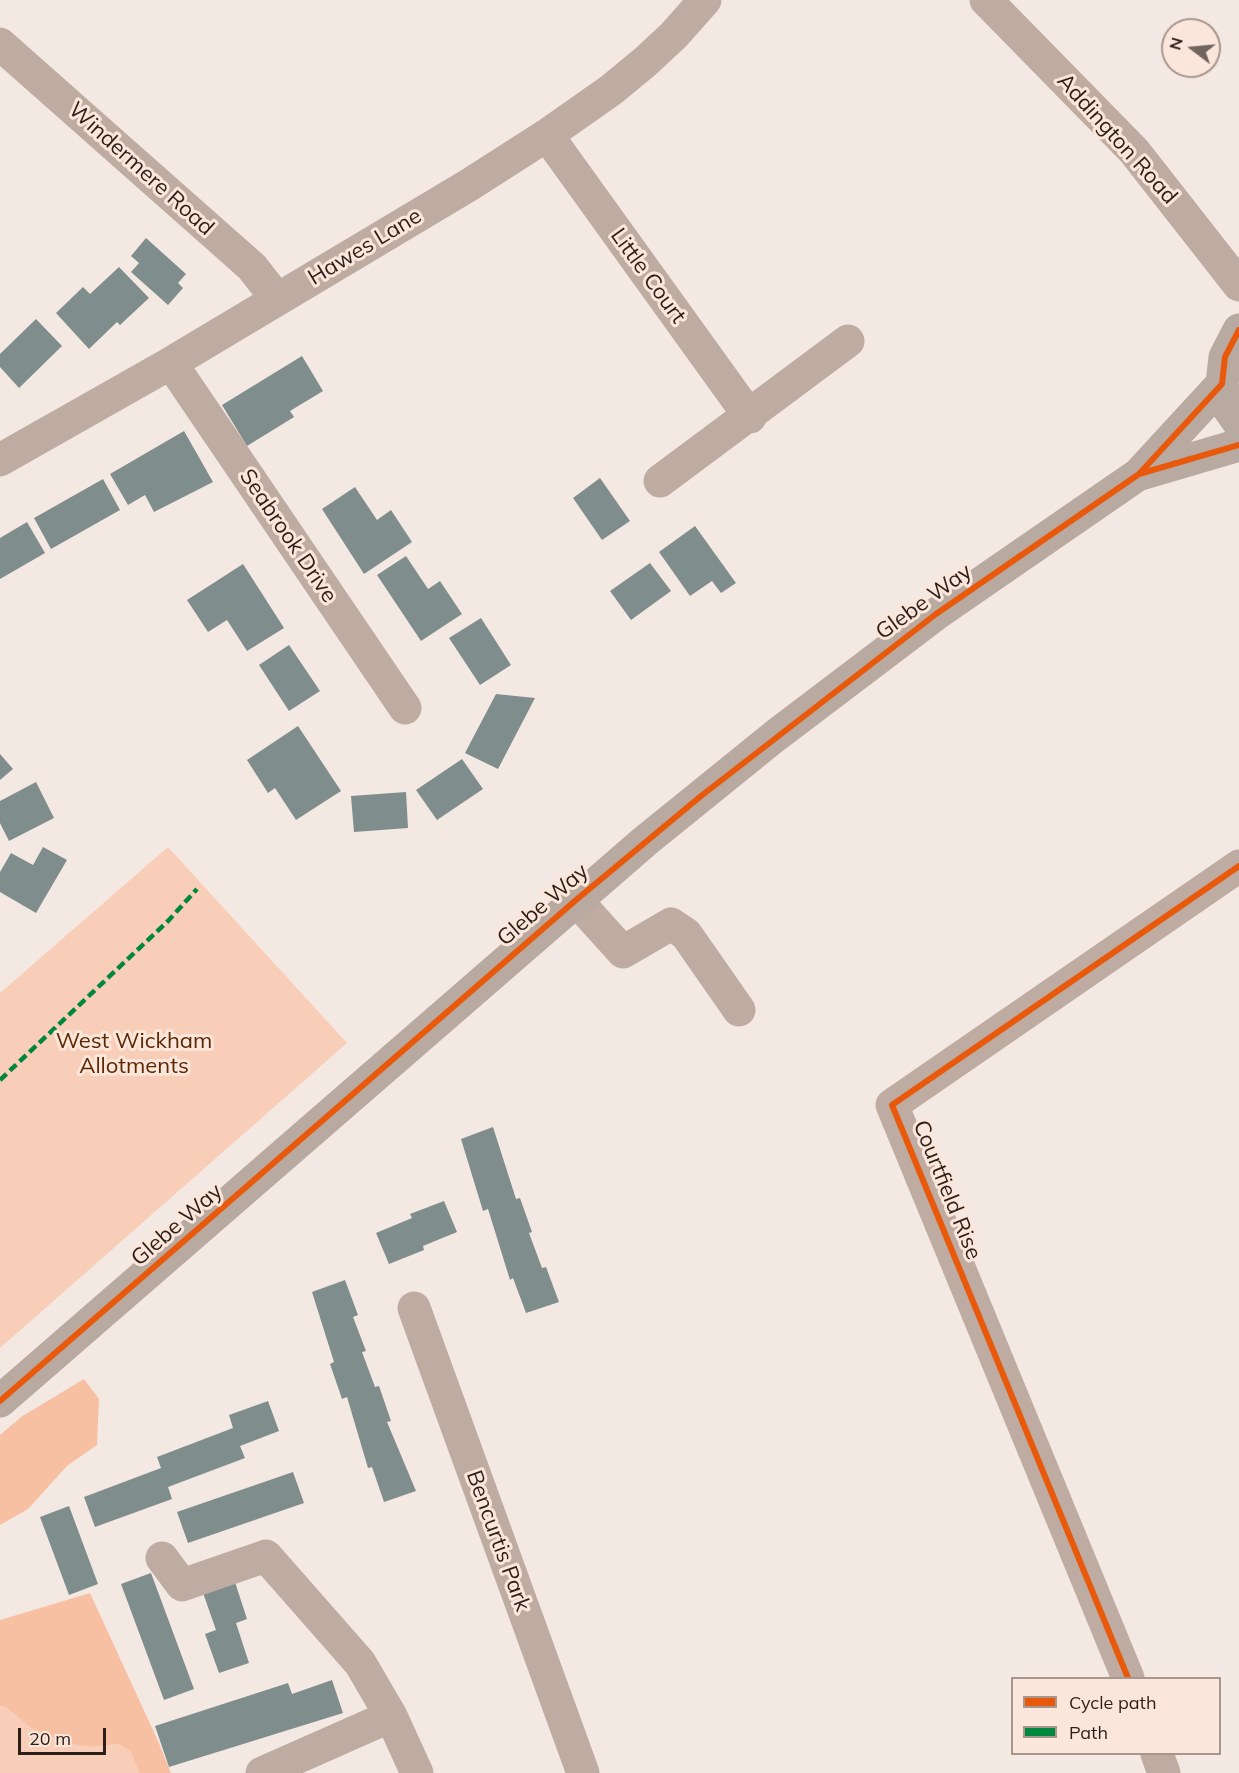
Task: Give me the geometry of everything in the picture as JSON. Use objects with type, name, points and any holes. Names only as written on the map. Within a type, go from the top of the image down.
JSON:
[{"type":"highway","points":[[1239,330],[1225,357],[1222,384],[1227,406],[1239,423]]},
{"type":"highway","name":"Glebe Way","points":[[0,1401],[576,900],[701,795],[854,675],[946,607],[1139,474],[1222,384]]},
{"type":"highway","name":"Glebe Way","points":[[1139,474],[1239,445]]},
{"type":"street","name":"Hawes Lane","points":[[0,460],[171,363],[469,185],[547,135],[611,90],[645,62],[705,0]]},
{"type":"street","name":"Addington Road","points":[[986,0],[1134,151],[1239,285]]},
{"type":"street","name":"Windermere Road","points":[[0,44],[252,267],[277,299]]},
{"type":"street","name":"Little Court","points":[[547,135],[750,417]]},
{"type":"street","points":[[660,482],[750,417],[848,340]]},
{"type":"street","name":"Seabrook Drive","points":[[171,363],[405,708]]},
{"type":"street","name":"Courtfield Rise","points":[[1128,1677],[892,1105],[1239,866]]},
{"type":"street","points":[[576,900],[623,952],[671,924],[686,934],[739,1010]]},
{"type":"street","name":"Bencurtis Park","points":[[414,1308],[583,1773]]},
{"type":"street","points":[[162,1558],[182,1586],[266,1556],[360,1663],[391,1716],[417,1773]]},
{"type":"street","points":[[262,1773],[391,1716]]},
{"type":"street","points":[[1158,1755],[1164,1773]]},
{"type":"green space","name":"West Wickham Allotments","points":[[168,847],[347,1043],[0,1348],[0,993]]},
{"type":"green space","points":[[0,1706],[6,1707],[29,1727],[92,1747],[118,1744],[131,1752],[139,1773],[0,1773]]},
{"type":"shaded area","points":[[84,1379],[99,1399],[97,1445],[67,1466],[28,1509],[0,1525],[0,1435],[21,1417]]},
{"type":"shaded area","points":[[90,1593],[171,1773],[139,1773],[131,1752],[118,1744],[92,1747],[66,1743],[29,1727],[6,1707],[0,1706],[0,1620]]},
{"type":"building","points":[[146,238],[186,274],[178,283],[183,288],[168,305],[131,272],[139,263],[131,256]]},
{"type":"building","points":[[119,267],[149,298],[120,325],[117,322],[89,349],[56,313],[83,287],[90,294]]},
{"type":"building","points":[[36,319],[62,346],[19,388],[0,367],[0,354]]},
{"type":"building","points":[[302,356],[323,391],[290,411],[294,417],[247,446],[222,405]]},
{"type":"building","points":[[184,431],[213,482],[154,512],[145,495],[128,505],[110,474]]},
{"type":"building","points":[[600,478],[630,521],[602,540],[573,498]]},
{"type":"building","points":[[103,479],[120,510],[51,549],[34,518]]},
{"type":"building","points":[[355,487],[377,520],[391,510],[412,542],[364,574],[322,509]]},
{"type":"building","points":[[27,522],[45,553],[0,579],[0,538]]},
{"type":"building","points":[[695,526],[736,583],[721,593],[712,581],[690,596],[659,552]]},
{"type":"building","points":[[406,556],[428,589],[440,581],[462,614],[421,641],[377,575]]},
{"type":"building","points":[[650,563],[671,591],[631,620],[610,591]]},
{"type":"building","points":[[243,564],[284,628],[247,651],[227,620],[208,632],[187,600]]},
{"type":"building","points":[[481,618],[511,665],[480,685],[449,638]]},
{"type":"building","points":[[289,645],[320,691],[289,711],[259,665]]},
{"type":"building","points":[[496,694],[535,698],[498,769],[465,753]]},
{"type":"building","points":[[298,726],[341,791],[296,820],[275,788],[268,793],[247,760]]},
{"type":"building","points":[[0,754],[13,769],[0,780]]},
{"type":"building","points":[[462,759],[483,789],[437,820],[416,790]]},
{"type":"building","points":[[36,782],[54,818],[9,841],[0,823],[0,801]]},
{"type":"building","points":[[406,792],[408,828],[354,832],[351,796]]},
{"type":"building","points":[[43,847],[67,860],[36,913],[0,892],[0,872],[11,853],[33,865]]},
{"type":"building","points":[[493,1127],[516,1199],[520,1198],[532,1232],[529,1233],[542,1268],[546,1267],[559,1302],[526,1313],[513,1278],[510,1280],[488,1209],[483,1211],[461,1139]]},
{"type":"building","points":[[444,1201],[457,1232],[423,1246],[424,1250],[389,1264],[376,1233],[412,1218],[410,1214]]},
{"type":"building","points":[[345,1280],[358,1315],[353,1317],[366,1351],[362,1352],[375,1387],[379,1386],[391,1421],[387,1422],[416,1491],[384,1502],[372,1467],[368,1468],[347,1397],[342,1399],[330,1364],[334,1362],[312,1292]]},
{"type":"building","points":[[268,1401],[279,1431],[240,1446],[245,1458],[168,1487],[172,1499],[95,1527],[84,1497],[161,1468],[157,1457],[233,1428],[229,1415]]},
{"type":"building","points":[[293,1472],[304,1503],[188,1543],[177,1512]]},
{"type":"building","points":[[69,1506],[98,1584],[69,1595],[40,1517]]},
{"type":"building","points":[[151,1573],[194,1689],[164,1700],[121,1584]]},
{"type":"building","points":[[234,1579],[247,1619],[236,1623],[249,1663],[219,1673],[205,1634],[216,1630],[202,1590]]},
{"type":"building","points":[[332,1680],[343,1713],[169,1767],[155,1726],[288,1683],[292,1694]]},
{"type":"marked path","points":[[0,1080],[168,921],[197,889]]},
{"type":"cycle path","points":[[0,1401],[576,900],[701,796],[936,614],[1139,474],[1222,384],[1225,357],[1239,330]]},
{"type":"cycle path","points":[[1139,474],[1239,445]]},
{"type":"cycle path","points":[[1128,1677],[892,1105],[1239,866]]}]
